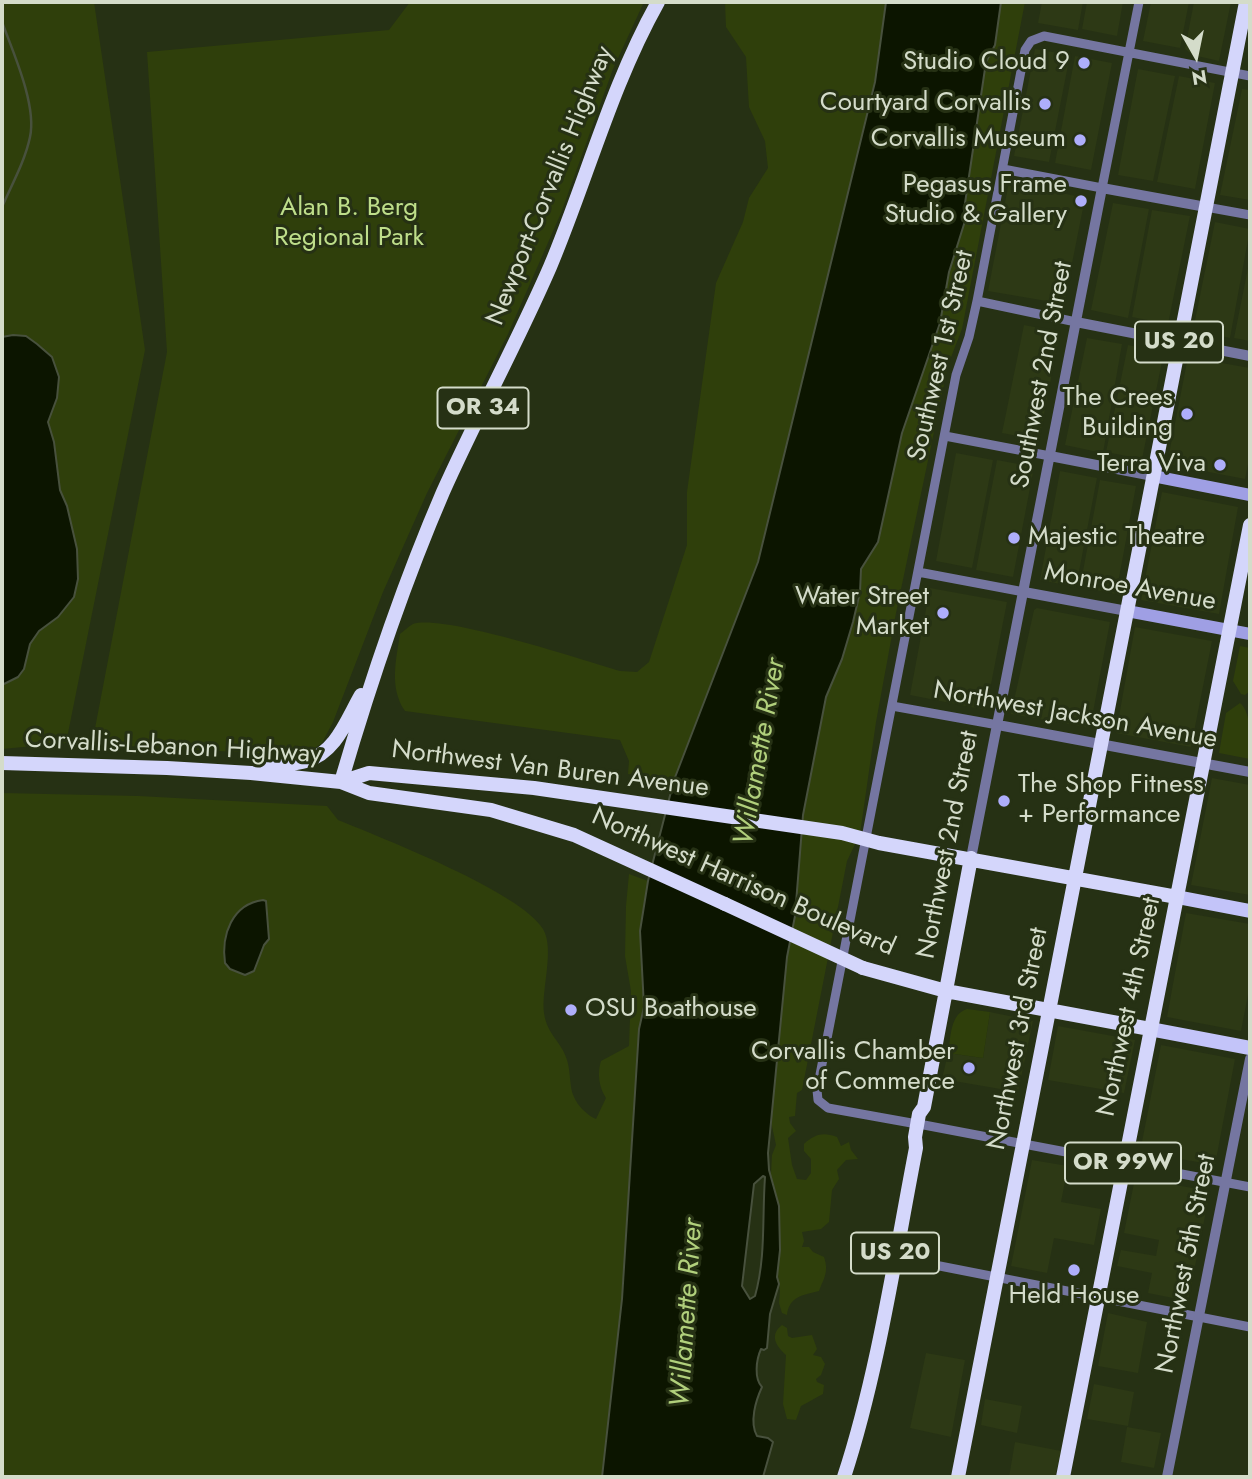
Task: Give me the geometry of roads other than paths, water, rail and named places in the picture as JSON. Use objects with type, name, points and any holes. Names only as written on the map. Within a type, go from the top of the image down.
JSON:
[{"type":"highway","name":"Newport-Corvallis Highway","points":[[341,782],[373,672],[443,492],[548,269],[572,212],[613,96],[658,2]]},
{"type":"highway","name":"US 20","points":[[1127,611],[1246,2]]},
{"type":"highway","name":"Northwest 4th Street","points":[[1063,1477],[1250,525]]},
{"type":"highway","name":"Northwest 3rd Street","points":[[958,1477],[1127,611]]},
{"type":"highway","name":"OR 34","points":[[251,773],[310,760],[326,751],[339,734],[373,672]]},
{"type":"highway","name":"Corvallis-Lebanon Highway","points":[[2,763],[167,768],[341,782]]},
{"type":"highway","name":"Northwest Van Buren Avenue","points":[[341,782],[369,773],[534,788],[842,833],[868,829],[920,850],[1177,897]]},
{"type":"highway","name":"Northwest Harrison Boulevard","points":[[341,782],[369,793],[491,810],[574,835],[863,968],[946,991],[1150,1029]]},
{"type":"highway","name":"Northwest 2nd Street","points":[[844,1477],[860,1426],[971,858]]},
{"type":"main road","points":[[1153,476],[1250,495]]},
{"type":"main road","name":"Monroe Avenue","points":[[1127,611],[1250,634]]},
{"type":"main road","name":"Northwest Van Buren Avenue","points":[[1177,897],[1250,911]]},
{"type":"main road","name":"Northwest Harrison Boulevard","points":[[1150,1029],[1250,1048]]},
{"type":"street","name":"Southwest 2nd Street","points":[[1024,592],[1139,2]]},
{"type":"street","name":"Southwest 1st Street","points":[[920,1125],[830,1109],[821,1104],[817,1090],[956,374],[969,337],[977,301],[1025,50],[1031,41],[1044,36],[1128,52]]},
{"type":"street","points":[[1128,52],[1250,76]]},
{"type":"street","points":[[1003,169],[1250,215]]},
{"type":"street","points":[[977,301],[1250,356]]},
{"type":"street","points":[[945,436],[1153,476]]},
{"type":"street","name":"Monroe Avenue","points":[[918,572],[1127,611]]},
{"type":"street","name":"Northwest 2nd Street","points":[[971,858],[1024,592]]},
{"type":"street","name":"Northwest Jackson Avenue","points":[[892,706],[1250,772]]},
{"type":"street","name":"Northwest 5th Street","points":[[1167,1477],[1250,1059]]},
{"type":"street","points":[[920,1125],[1250,1187]]},
{"type":"street","points":[[894,1257],[1250,1327]]},
{"type":"water","name":"Willamette River","points":[[886,2],[1001,2],[995,45],[986,62],[964,210],[965,221],[949,272],[940,323],[902,433],[878,542],[861,569],[860,592],[853,622],[842,659],[826,697],[803,815],[795,916],[787,957],[768,1153],[769,1170],[779,1206],[779,1284],[770,1314],[767,1348],[761,1349],[758,1358],[757,1374],[762,1387],[753,1418],[757,1436],[773,1442],[763,1477],[602,1477],[622,1299],[639,1029],[644,1007],[640,931],[648,881],[674,780],[758,562],[875,82]],"holes":[[[765,1177],[761,1267],[755,1296],[750,1299],[742,1286],[754,1184]]]},
{"type":"water","points":[[26,336],[52,357],[59,377],[57,398],[48,422],[54,442],[60,490],[67,506],[77,549],[78,579],[74,597],[58,617],[39,631],[30,644],[24,669],[18,677],[2,685],[2,337]]},
{"type":"water","points":[[266,901],[269,939],[254,971],[245,975],[230,969],[225,963],[227,932],[236,914],[252,903]]},
{"type":"waterway","points":[[2,22],[23,79],[31,124],[25,155],[2,207]]},
{"type":"place","name":"Studio Cloud 9","points":[[1084,63]]},
{"type":"place","name":"Courtyard Corvallis","points":[[1045,104]]},
{"type":"place","name":"Corvallis Museum","points":[[1080,140]]},
{"type":"place","name":"Pegasus Frame Studio & Gallery","points":[[1081,201]]},
{"type":"place","name":"The Crees Building","points":[[1187,414]]},
{"type":"place","name":"Terra Viva","points":[[1220,465]]},
{"type":"place","name":"Majestic Theatre","points":[[1014,538]]},
{"type":"place","name":"Water Street Market","points":[[943,613]]},
{"type":"place","name":"The Shop Fitness + Performance","points":[[1004,801]]},
{"type":"place","name":"OSU Boathouse","points":[[571,1010]]},
{"type":"place","name":"Corvallis Chamber of Commerce","points":[[969,1068]]},
{"type":"place","name":"Held House","points":[[1074,1270]]},
{"type":"park label","name":"Alan B. Berg Regional Park","points":[[349,224]]}]
